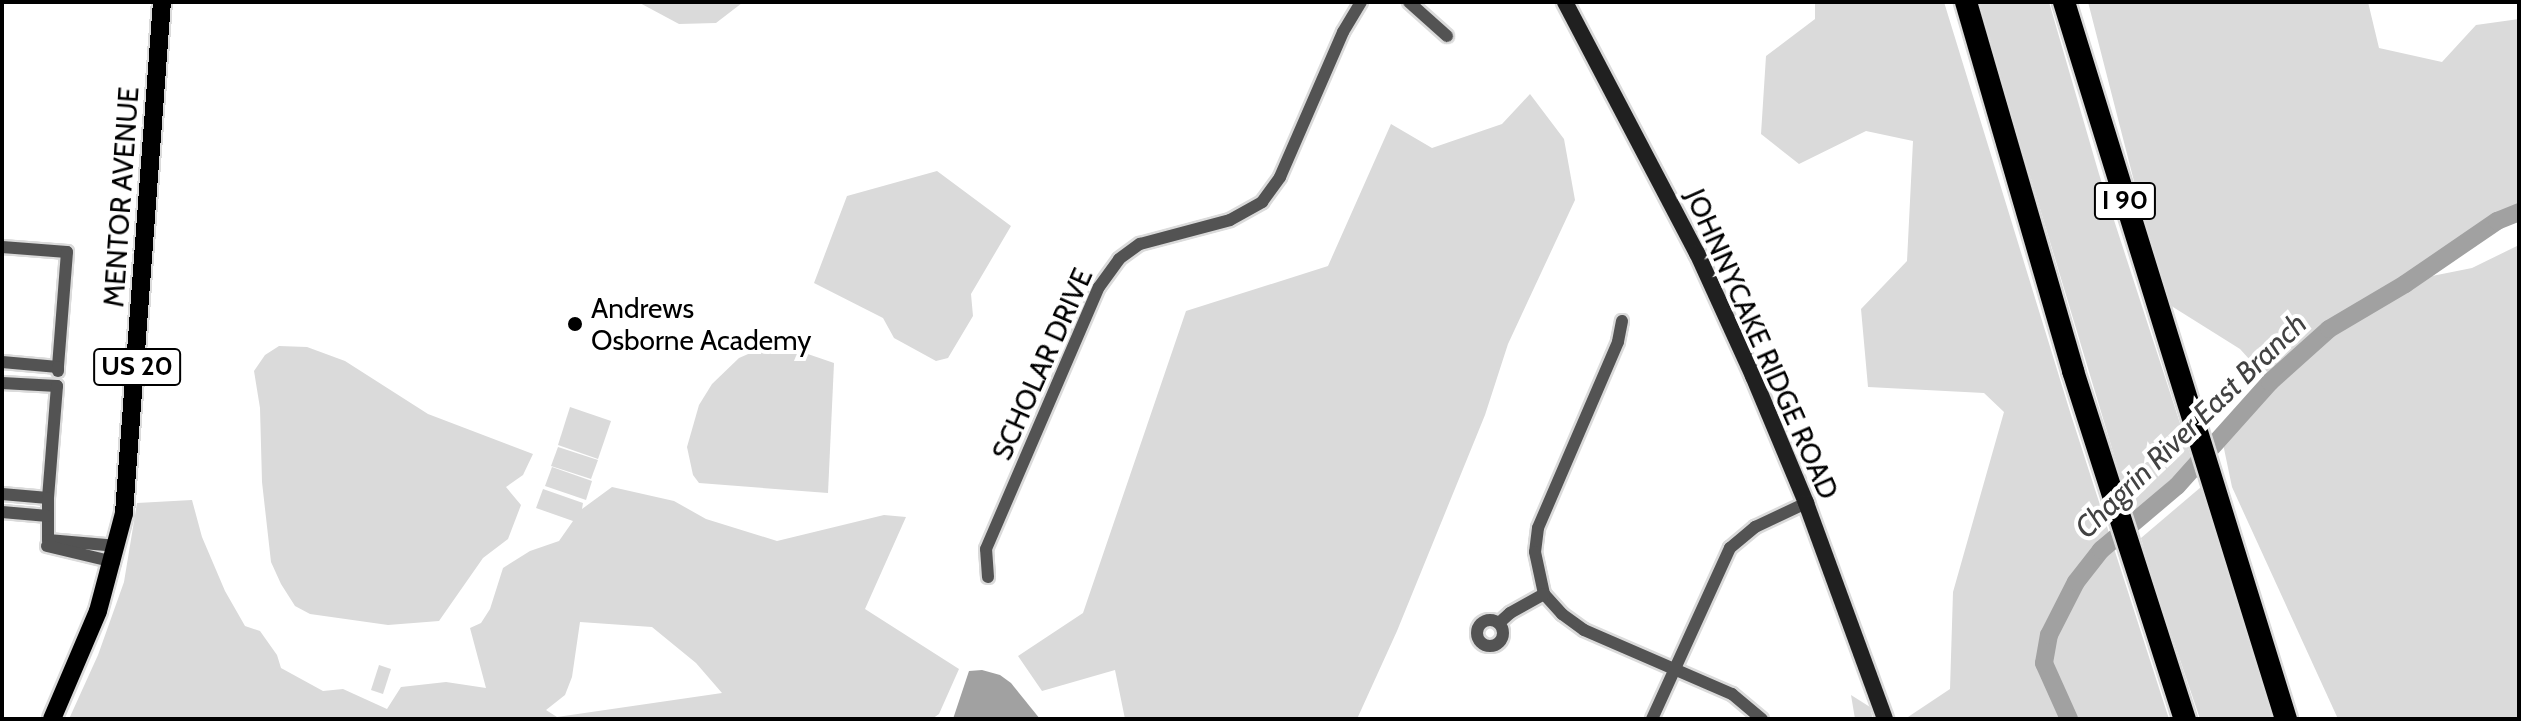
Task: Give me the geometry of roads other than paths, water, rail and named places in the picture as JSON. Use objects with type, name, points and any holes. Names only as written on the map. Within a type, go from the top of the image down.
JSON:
[{"type":"highway","points":[[1966,2],[2015,176],[2142,592],[2185,719]]},
{"type":"highway","name":"I 90","points":[[2064,2],[2286,719]]},
{"type":"main road","name":"MENTOR AVENUE","points":[[52,719],[89,635],[116,554],[128,482],[162,2]]},
{"type":"main road","name":"JOHNNYCAKE RIDGE ROAD","points":[[1565,2],[1697,253],[1806,503],[1885,719]]},
{"type":"street","name":"SCHOLAR DRIVE","points":[[988,577],[986,549],[1099,287],[1119,259],[1140,244],[1230,220],[1262,202],[1280,177],[1343,32],[1361,2]]},
{"type":"street","points":[[1409,2],[1447,36]]},
{"type":"street","points":[[2,247],[67,252],[48,498],[48,540],[116,554]]},
{"type":"street","points":[[1622,321],[1618,342],[1538,528],[1535,552],[1544,594],[1562,614],[1584,630],[1732,694],[1762,719]]},
{"type":"street","points":[[2,362],[58,367]]},
{"type":"street","points":[[2,383],[57,386]]},
{"type":"street","points":[[2,494],[48,498]]},
{"type":"street","points":[[1652,719],[1730,548],[1755,527],[1806,503]]},
{"type":"street","points":[[2,512],[48,516]]},
{"type":"street","points":[[47,546],[116,554]]},
{"type":"street","points":[[1499,623],[1510,613],[1544,594]]},
{"type":"waterway","name":"Chagrin River East Branch","points":[[2069,719],[2044,663],[2049,635],[2076,582],[2101,550],[2177,486],[2270,382],[2329,329],[2405,284],[2497,221],[2519,212]]},
{"type":"place","name":"Andrews Osborne Academy","points":[[575,324]]}]
